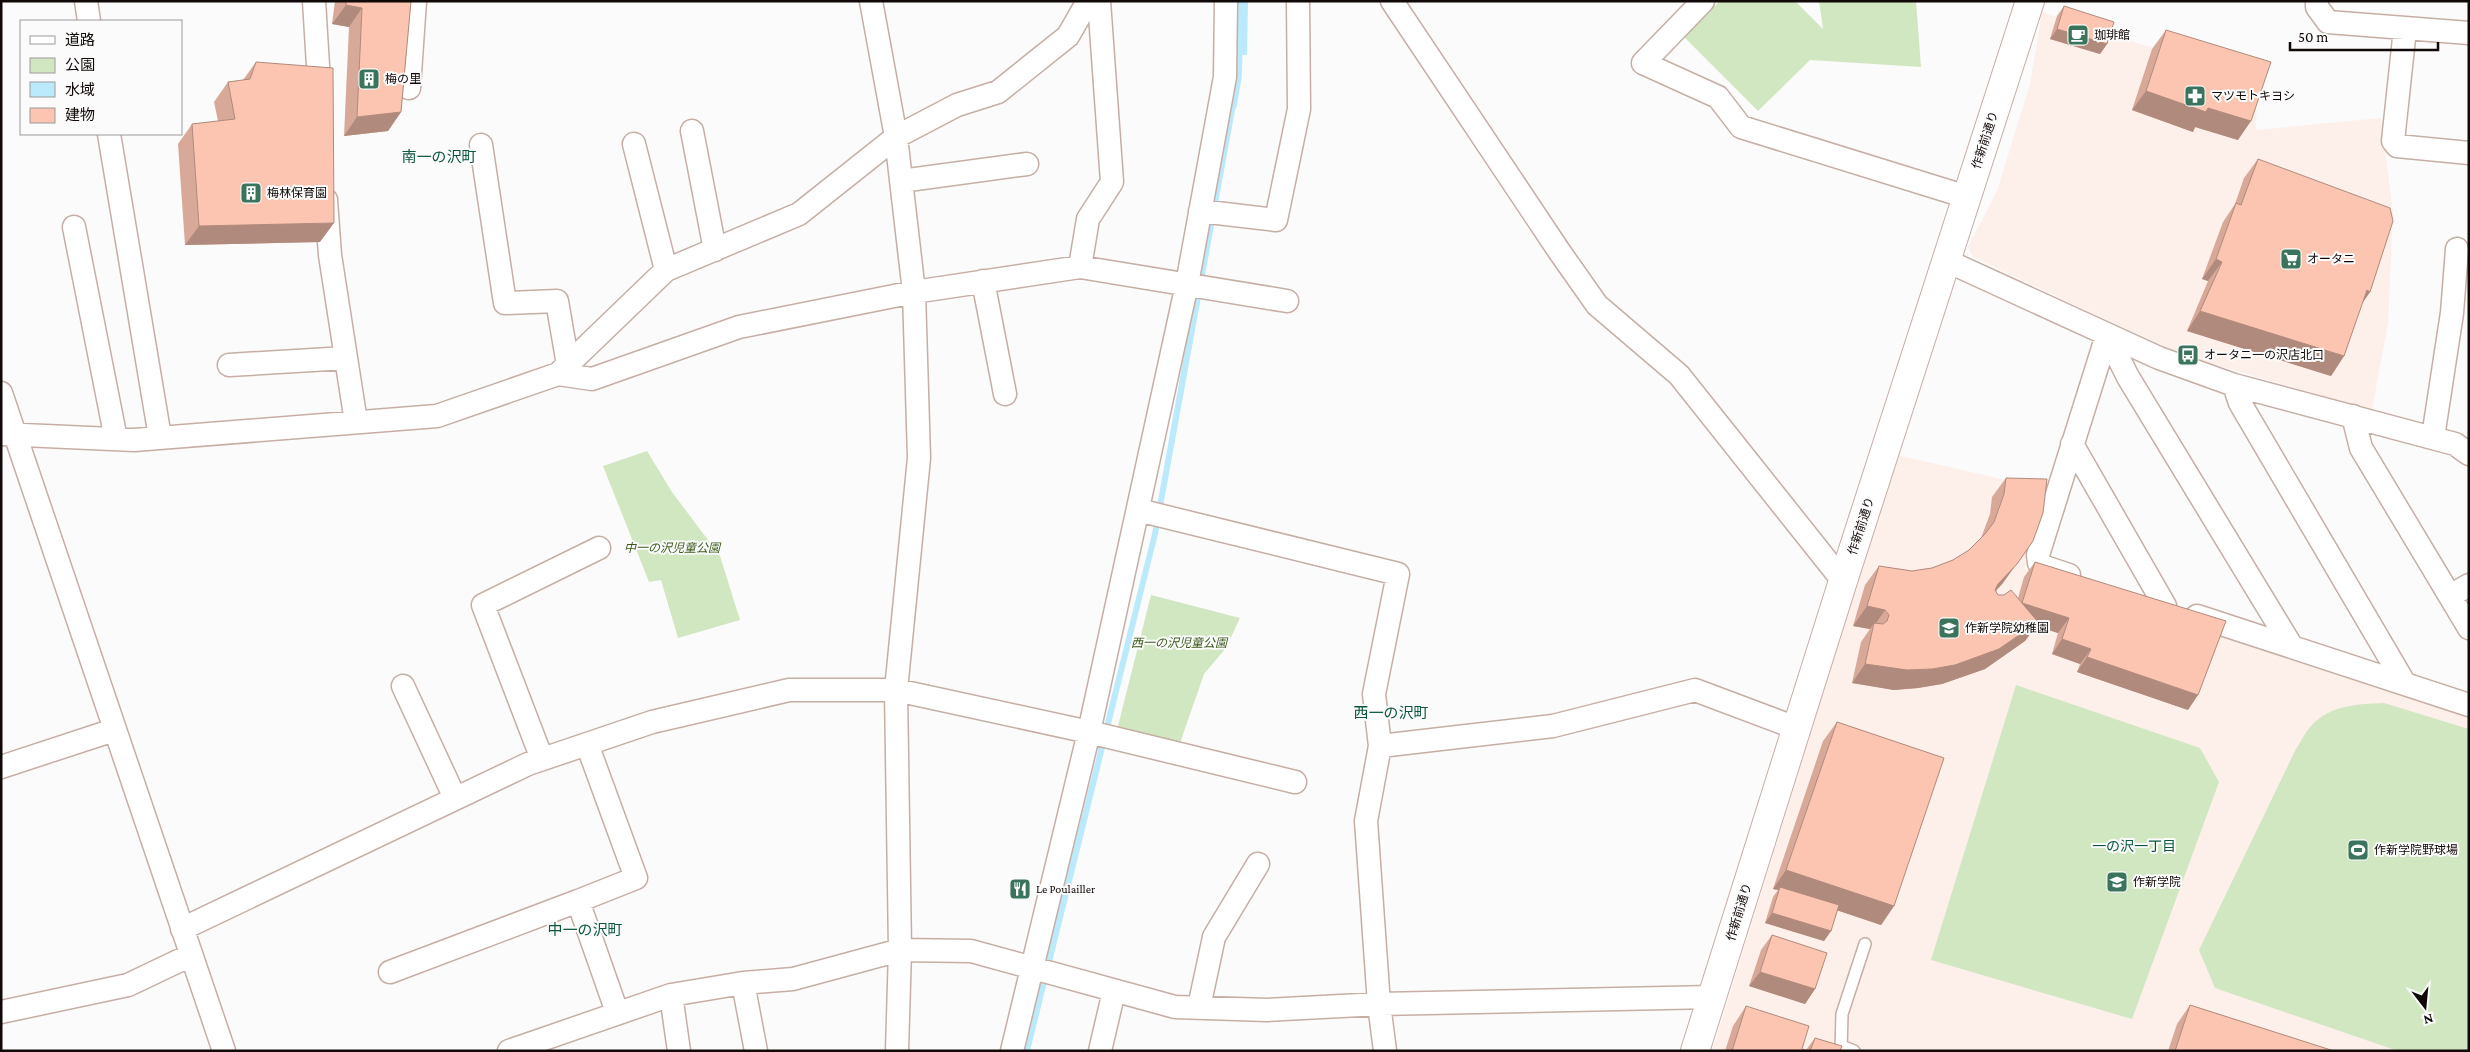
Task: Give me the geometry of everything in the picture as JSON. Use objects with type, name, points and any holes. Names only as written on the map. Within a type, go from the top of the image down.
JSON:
[{"type":"street","points":[[86,1],[89,20]]},
{"type":"street","points":[[314,1],[321,117]]},
{"type":"street","points":[[409,88],[414,1]]},
{"type":"street","points":[[871,1],[896,137],[914,292],[919,458],[896,690],[900,950],[897,1051]]},
{"type":"street","points":[[8,435],[116,440],[436,416],[563,370],[666,270],[800,214],[896,137],[957,105],[998,92],[1068,36],[1088,1]]},
{"type":"street","points":[[1080,267],[1088,219],[1112,182],[1099,1]]},
{"type":"street","points":[[1012,1051],[1089,732],[1187,284],[1225,77],[1226,1]]},
{"type":"street","points":[[1200,211],[1276,220],[1299,109],[1298,1]]},
{"type":"street","points":[[1392,1],[1558,252],[1597,305],[1680,375],[1843,581]]},
{"type":"street","points":[[1703,1],[1643,63],[1718,97],[1741,127],[1967,197]]},
{"type":"street","name":"作新前通り","points":[[1695,1051],[1796,728],[2030,1]]},
{"type":"street","points":[[2317,1],[2317,7],[2328,22],[2469,33]]},
{"type":"street","points":[[2405,29],[2393,141],[2397,146],[2469,153]]},
{"type":"street","points":[[692,131],[715,250]]},
{"type":"street","points":[[108,135],[160,437]]},
{"type":"street","points":[[634,144],[666,270]]},
{"type":"street","points":[[481,145],[505,303],[557,301],[563,370]]},
{"type":"street","points":[[901,180],[1027,164]]},
{"type":"street","points":[[325,176],[330,255],[356,422]]},
{"type":"street","points":[[74,227],[116,440]]},
{"type":"street","points":[[2433,437],[2460,313],[2456,249]]},
{"type":"street","points":[[1947,261],[2159,358],[2234,385],[2433,437],[2462,449],[2469,467]]},
{"type":"street","points":[[563,370],[592,379],[739,327],[914,292],[1080,267],[1287,301]]},
{"type":"street","points":[[983,281],[1005,394]]},
{"type":"street","points":[[2091,582],[2045,567],[2039,563],[2038,555],[2107,335]]},
{"type":"street","points":[[2107,335],[2128,377],[2292,647]]},
{"type":"street","points":[[230,365],[346,358]]},
{"type":"street","points":[[2234,385],[2240,403],[2405,684]]},
{"type":"street","points":[[1,394],[8,435],[114,730],[224,1051]]},
{"type":"street","points":[[2353,416],[2361,448],[2459,590],[2469,628]]},
{"type":"street","points":[[2072,444],[2165,606]]},
{"type":"street","points":[[1138,510],[1398,574],[1374,694],[1380,746],[1366,821],[1379,1004],[1385,1051]]},
{"type":"street","points":[[542,759],[483,605],[599,548]]},
{"type":"street","points":[[2138,597],[2469,705]]},
{"type":"street","points":[[403,686],[455,798]]},
{"type":"street","points":[[182,929],[455,798],[542,759],[652,722],[789,690],[896,690],[1089,732],[1295,782]]},
{"type":"street","points":[[1380,746],[1552,726],[1695,690],[1796,728]]},
{"type":"street","points":[[1,767],[114,730]]},
{"type":"street","points":[[390,972],[636,878],[587,744]]},
{"type":"street","points":[[1199,1007],[1214,937],[1258,864]]},
{"type":"street","points":[[578,901],[617,1012]]},
{"type":"street","points":[[510,1051],[617,1012],[671,995],[744,983],[793,979],[900,950],[971,951],[1032,969],[1175,1006],[1267,1010],[1379,1004],[1712,997]]},
{"type":"street","points":[[1,1012],[128,986],[191,955]]},
{"type":"street","points":[[744,983],[756,1051]]},
{"type":"street","points":[[1100,1051],[1114,991]]},
{"type":"street","points":[[671,995],[679,1051]]},
{"type":"lane","points":[[1854,1051],[1841,1048],[1842,1014],[1865,944]]},
{"type":"shaded area","points":[[2042,12],[2257,82],[2256,130],[2381,118],[2393,213],[2388,323],[2372,410],[2182,355],[1973,257],[1968,247],[1997,191],[2030,84]]},
{"type":"shaded area","name":"作新学院","points":[[1897,455],[2045,489],[2025,569],[2469,713],[2469,1051],[1712,1051]]},
{"type":"green space","points":[[1720,1],[1795,1],[1823,29],[1819,1],[1916,1],[1921,67],[1810,60],[1758,111],[1682,35]]},
{"type":"green space","name":"中一の沢児童公園","points":[[647,451],[672,492],[720,556],[740,620],[678,638],[661,580],[649,582],[603,466]]},
{"type":"green space","name":"西一の沢児童公園","points":[[1151,595],[1240,618],[1226,648],[1204,674],[1179,746],[1117,730]]},
{"type":"green space","points":[[2016,685],[2200,748],[2219,782],[2132,1019],[1931,960]]},
{"type":"green space","name":"作新学院野球場","points":[[2384,703],[2469,729],[2469,1051],[2398,1051],[2215,988],[2199,950],[2296,749],[2309,728],[2327,714],[2345,707]]},
{"type":"water","points":[[1235,1],[1248,1],[1247,55],[1234,55]]},
{"type":"water","points":[[1230,99],[1237,99],[1158,534],[1030,1051],[1023,1051],[1152,534]]},
{"type":"building","name":"梅の里","points":[[346,1],[411,1],[401,112],[357,117],[362,8],[346,5]]},
{"type":"building","points":[[2064,6],[2114,22],[2107,44],[2057,29]]},
{"type":"building","name":"マツモトキヨシ","points":[[2166,30],[2271,62],[2251,121],[2208,108],[2206,112],[2146,91]]},
{"type":"building","name":"梅林保育園","points":[[256,62],[333,68],[334,223],[199,226],[192,124],[235,119],[228,82],[250,79]]},
{"type":"building","name":"オータニ","points":[[2258,159],[2390,208],[2393,221],[2370,292],[2367,290],[2344,356],[2200,311],[2222,262],[2216,259],[2236,203],[2241,205]]},
{"type":"building","name":"作新学院幼稚園","points":[[2006,478],[2047,479],[2043,513],[2033,541],[1995,590],[1998,595],[2004,595],[2011,590],[2038,622],[1999,649],[1955,665],[1932,669],[1907,670],[1865,664],[1874,623],[1883,624],[1887,621],[1889,615],[1885,610],[1867,606],[1879,566],[1912,571],[1932,568],[1953,560],[1969,550],[1994,522],[2004,494]]},
{"type":"building","points":[[2035,562],[2226,621],[2198,695],[2087,657],[2091,649],[2062,639],[2069,618],[2022,603]]},
{"type":"building","points":[[1837,722],[1944,758],[1894,906],[1786,870]]},
{"type":"building","points":[[1780,887],[1839,905],[1831,931],[1772,913]]},
{"type":"building","points":[[1772,935],[1827,953],[1815,989],[1760,972]]},
{"type":"building","points":[[2190,1005],[2334,1051],[2175,1051]]},
{"type":"building","points":[[1746,1006],[1809,1026],[1802,1049],[1808,1051],[1732,1051]]},
{"type":"building","points":[[1815,1038],[1842,1046],[1840,1051],[1810,1051]]},
{"type":"waterway","points":[[1234,106],[1239,77],[1240,48]]},
{"type":"place","name":"珈琲館","points":[[2078,35]]},
{"type":"place","name":"梅の里","points":[[369,79]]},
{"type":"place","name":"マツモトキヨシ","points":[[2195,96]]},
{"type":"place","name":"梅林保育園","points":[[251,193]]},
{"type":"place","name":"オータニ","points":[[2291,259]]},
{"type":"place","name":"オータニ一の沢店北口","points":[[2188,355]]},
{"type":"place","name":"作新学院幼稚園","points":[[1949,628]]},
{"type":"place","name":"作新学院野球場","points":[[2358,850]]},
{"type":"place","name":"作新学院","points":[[2117,882]]},
{"type":"place","name":"Le Poulailler","points":[[1020,889]]},
{"type":"district","name":"南一の沢町","points":[[439,157]]},
{"type":"district","name":"西一の沢町","points":[[1391,713]]},
{"type":"district","name":"一の沢一丁目","points":[[2134,846]]},
{"type":"district","name":"中一の沢町","points":[[585,930]]}]
